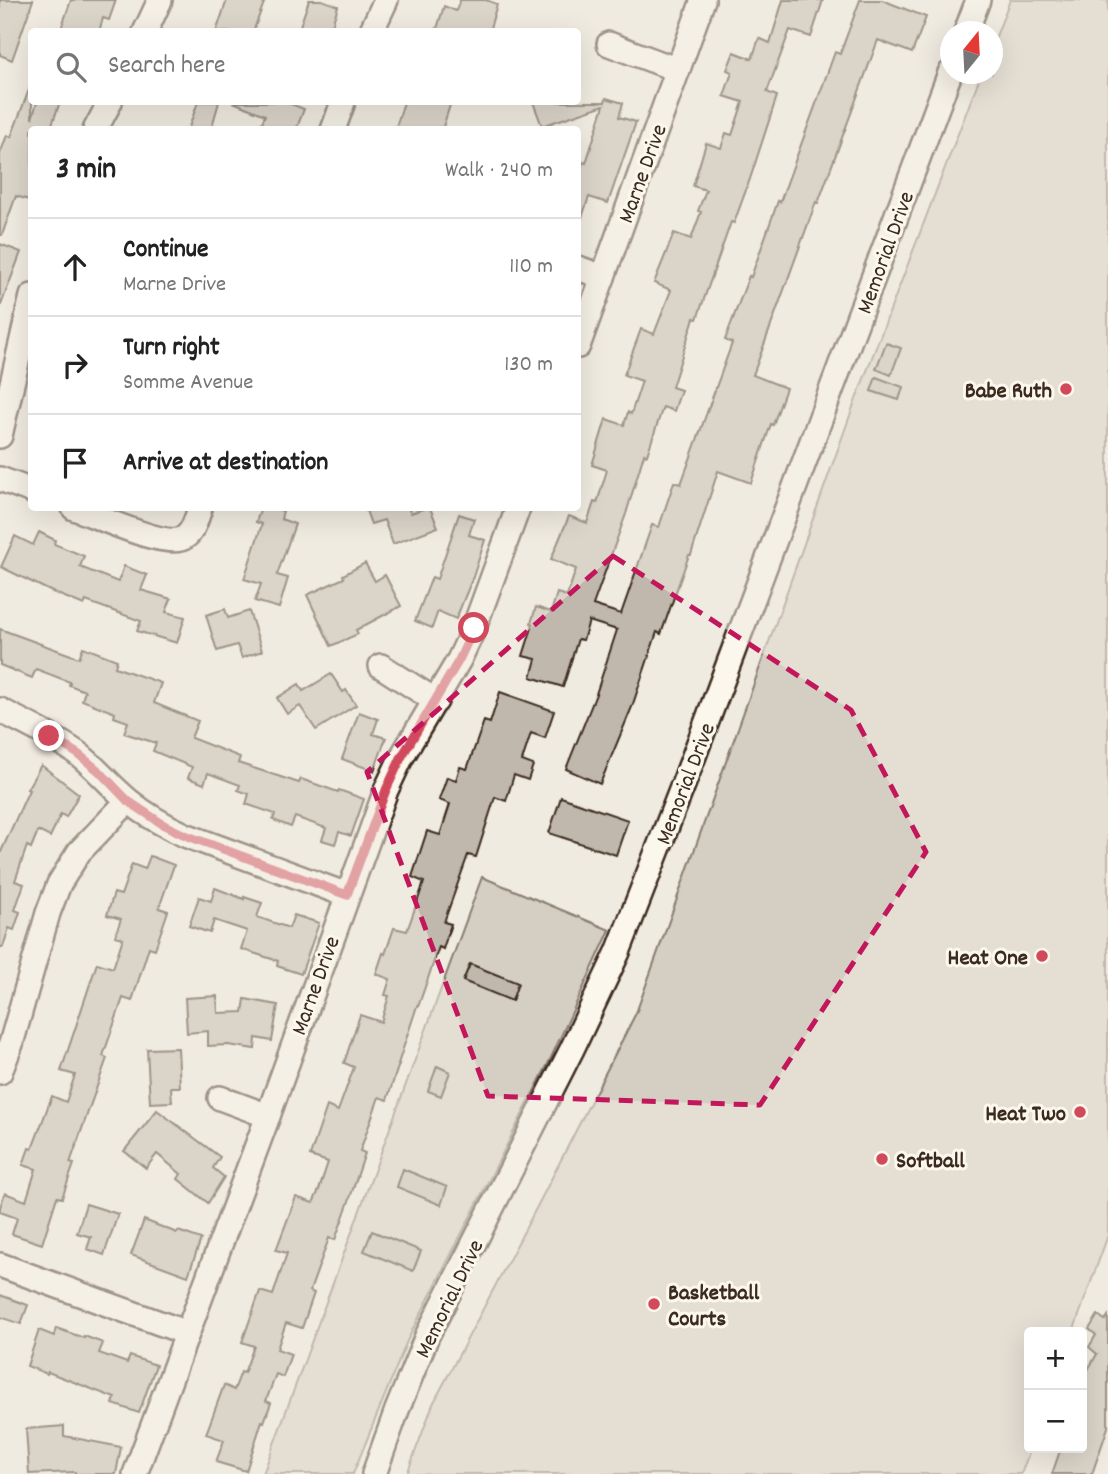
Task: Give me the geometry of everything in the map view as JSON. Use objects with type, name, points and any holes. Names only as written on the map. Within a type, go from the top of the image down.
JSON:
[{"type":"street","points":[[147,28],[160,0]]},
{"type":"street","points":[[373,28],[386,0]]},
{"type":"street","name":"Marne Drive","points":[[581,337],[703,0]]},
{"type":"street","points":[[970,21],[978,0]]},
{"type":"street","points":[[609,44],[678,69]]},
{"type":"street","name":"Memorial Drive","points":[[374,1474],[428,1336],[618,952],[946,84]]},
{"type":"street","points":[[98,126],[108,105]]},
{"type":"street","points":[[334,126],[342,105]]},
{"type":"street","points":[[581,269],[603,277]]},
{"type":"street","points":[[0,436],[28,314]]},
{"type":"street","points":[[0,479],[28,490]]},
{"type":"street","points":[[82,511],[162,540],[177,541],[184,538],[192,527],[199,511]]},
{"type":"street","name":"Marne Drive","points":[[135,1474],[386,790],[401,758],[459,660],[474,628],[517,511]]},
{"type":"street","points":[[381,666],[436,701]]},
{"type":"street","points":[[0,710],[78,754],[128,801],[164,825],[347,895]]},
{"type":"street","points":[[0,1072],[11,1044],[59,884],[79,852],[128,801]]},
{"type":"street","points":[[220,1098],[268,1116]]},
{"type":"street","points":[[0,1265],[187,1334]]},
{"type":"highlighted area","points":[[613,556],[851,710],[926,852],[760,1105],[488,1096],[367,772]]},
{"type":"shaded area","points":[[1010,0],[1108,0],[1108,1235],[1075,1327],[1024,1327],[1024,1453],[1029,1453],[1021,1474],[407,1474],[433,1404],[636,1013],[853,407],[977,84],[1003,84],[1002,21]]},
{"type":"shaded area","points":[[482,877],[610,930],[550,1060],[407,1341],[353,1474],[263,1474]]},
{"type":"building","points":[[0,0],[33,0],[12,60],[0,55]]},
{"type":"building","points":[[71,0],[116,0],[109,20],[103,18],[100,28],[61,28]]},
{"type":"building","points":[[227,0],[265,0],[254,28],[217,28]]},
{"type":"building","points":[[309,0],[322,0],[338,6],[331,28],[299,28]]},
{"type":"building","points":[[460,0],[486,0],[497,4],[490,28],[437,28],[444,6],[456,11]]},
{"type":"building","points":[[783,0],[823,0],[811,37],[790,30],[767,92],[777,96],[750,179],[734,223],[731,222],[697,319],[694,318],[672,387],[681,390],[674,411],[663,407],[647,455],[644,454],[626,514],[593,605],[621,614],[652,525],[659,527],[674,482],[681,484],[732,343],[725,340],[778,201],[780,202],[835,52],[840,54],[860,0],[882,0],[926,17],[912,53],[878,40],[753,375],[786,388],[773,425],[771,424],[751,483],[718,471],[691,555],[661,634],[657,632],[632,707],[600,784],[566,769],[596,694],[617,630],[589,621],[583,640],[578,639],[563,687],[531,677],[536,659],[523,656],[536,607],[551,612],[557,593],[567,596],[576,569],[551,559],[569,516],[587,523],[594,502],[597,503],[607,470],[592,465],[606,419],[624,425],[628,412],[631,414],[642,381],[624,375],[641,329],[654,334],[671,290],[654,283],[674,233],[691,239],[701,212],[698,211],[706,190],[693,186],[706,143],[721,148],[726,133],[732,135],[743,102],[724,96],[732,72],[727,70],[734,52],[752,59],[759,38],[770,43]]},
{"type":"building","points":[[28,92],[32,119],[36,105],[59,105],[51,126],[28,126],[28,200],[16,196],[0,235],[0,154],[7,135],[11,137]]},
{"type":"building","points":[[606,98],[623,103],[619,117],[636,122],[608,203],[589,197],[581,220],[581,169],[583,162],[586,163],[604,105],[542,126],[534,105],[605,102]]},
{"type":"building","points":[[197,105],[218,105],[212,126],[189,126]]},
{"type":"building","points":[[240,105],[294,105],[304,109],[298,126],[261,126],[265,115]]},
{"type":"building","points":[[403,105],[450,105],[443,126],[396,126]]},
{"type":"building","points":[[0,244],[21,252],[1,305],[0,305]]},
{"type":"building","points":[[886,343],[901,348],[891,375],[876,369]]},
{"type":"building","points":[[876,377],[903,387],[899,400],[871,391]]},
{"type":"building","points":[[260,511],[283,511],[281,519],[295,524],[277,575],[288,578],[279,608],[255,601],[261,584],[244,579],[262,524],[256,522]]},
{"type":"building","points":[[366,511],[431,511],[438,527],[393,544],[384,520],[371,524]]},
{"type":"building","points":[[459,514],[474,519],[469,535],[485,540],[456,619],[438,611],[432,628],[415,621],[432,577],[437,579]]},
{"type":"building","points":[[39,532],[55,540],[54,544],[84,556],[80,567],[118,582],[124,566],[147,575],[141,590],[171,599],[166,612],[185,617],[177,643],[137,631],[141,621],[86,601],[84,605],[1,567],[15,536],[33,545]]},
{"type":"building","points":[[365,563],[375,581],[385,575],[401,606],[356,630],[358,634],[331,646],[307,595],[344,578],[343,575]]},
{"type":"building","points":[[225,609],[228,618],[249,611],[262,651],[242,658],[237,645],[217,651],[206,615]]},
{"type":"building","points":[[0,629],[79,658],[83,647],[117,660],[115,667],[161,683],[154,703],[198,721],[191,738],[240,757],[238,763],[299,783],[301,779],[364,799],[351,836],[339,832],[335,844],[322,840],[326,828],[295,817],[291,827],[273,820],[275,814],[246,804],[249,794],[238,790],[240,785],[208,773],[204,784],[188,778],[192,767],[153,751],[156,743],[124,733],[128,722],[114,717],[115,713],[82,700],[85,691],[36,669],[32,678],[0,665]]},
{"type":"building","points":[[331,674],[356,705],[316,730],[300,706],[287,714],[277,698],[299,684],[303,691]]},
{"type":"building","points":[[500,692],[554,711],[545,738],[531,733],[522,761],[533,765],[528,780],[514,775],[506,801],[495,797],[476,857],[468,855],[444,922],[451,924],[443,949],[439,947],[417,1006],[387,1100],[379,1097],[360,1151],[365,1153],[335,1240],[329,1238],[310,1291],[314,1293],[302,1328],[286,1323],[277,1349],[291,1354],[283,1377],[276,1374],[266,1401],[271,1403],[264,1422],[262,1421],[246,1471],[216,1462],[224,1440],[206,1434],[224,1385],[234,1390],[241,1372],[244,1373],[254,1346],[242,1342],[260,1291],[273,1295],[287,1253],[276,1250],[296,1197],[313,1203],[319,1190],[328,1162],[310,1156],[327,1106],[338,1111],[354,1067],[344,1063],[360,1015],[381,1022],[389,996],[385,995],[390,979],[376,974],[394,928],[407,931],[424,882],[412,877],[427,831],[440,835],[450,804],[439,800],[447,777],[456,780],[460,767],[467,769],[484,721],[490,723]]},
{"type":"building","points":[[359,712],[378,719],[373,734],[386,738],[374,771],[342,759]]},
{"type":"building","points":[[41,765],[79,794],[66,817],[61,814],[50,837],[38,831],[31,848],[27,846],[15,881],[24,884],[15,910],[20,912],[14,930],[9,928],[3,947],[0,947],[0,854],[29,790],[27,789]]},
{"type":"building","points":[[561,797],[628,820],[616,855],[549,833]]},
{"type":"building","points":[[150,856],[174,865],[159,908],[168,911],[155,949],[149,947],[132,1001],[123,998],[103,1056],[107,1058],[70,1163],[74,1164],[62,1198],[57,1197],[42,1244],[12,1234],[17,1218],[0,1212],[0,1207],[5,1193],[26,1201],[36,1169],[23,1165],[52,1096],[66,1102],[75,1075],[61,1071],[97,963],[113,968],[123,938],[115,936],[121,919],[107,915],[114,893],[121,895],[132,864],[145,869]]},
{"type":"building","points":[[215,888],[262,903],[257,917],[289,928],[294,915],[319,923],[301,974],[277,966],[278,961],[241,949],[247,931],[214,920],[210,933],[189,926],[199,897],[211,901]]},
{"type":"building","points":[[470,964],[518,983],[512,1001],[463,981]]},
{"type":"building","points":[[217,996],[218,1013],[243,1012],[245,999],[278,1005],[272,1041],[256,1038],[255,1049],[228,1045],[208,1046],[208,1031],[187,1033],[185,998]]},
{"type":"building","points":[[178,1048],[180,1087],[171,1087],[172,1102],[150,1103],[147,1049]]},
{"type":"building","points":[[437,1066],[450,1072],[441,1096],[428,1091]]},
{"type":"building","points":[[157,1110],[220,1157],[213,1168],[224,1177],[208,1203],[178,1179],[181,1174],[157,1154],[146,1168],[124,1151]]},
{"type":"building","points":[[403,1169],[447,1187],[441,1205],[397,1187]]},
{"type":"building","points":[[86,1204],[118,1214],[104,1255],[87,1249],[91,1237],[77,1233]]},
{"type":"building","points":[[144,1220],[201,1239],[188,1276],[131,1255]]},
{"type":"building","points":[[372,1231],[421,1251],[413,1271],[364,1251]]},
{"type":"building","points":[[0,1295],[28,1305],[21,1324],[0,1317]]},
{"type":"building","points":[[1098,1315],[1105,1320],[1108,1316],[1108,1427],[1092,1474],[1052,1474],[1059,1453],[1087,1453],[1087,1371],[1097,1354],[1089,1347],[1096,1335],[1089,1329]]},
{"type":"building","points":[[56,1328],[103,1343],[99,1353],[127,1363],[130,1356],[156,1365],[139,1413],[113,1404],[115,1398],[27,1366],[39,1330],[54,1336]]},
{"type":"building","points":[[64,1426],[64,1436],[121,1447],[116,1474],[29,1474],[26,1429]]},
{"type":"place","name":"Babe Ruth","points":[[1066,389]]},
{"type":"place","name":"Heat One","points":[[1042,956]]},
{"type":"place","name":"Heat Two","points":[[1080,1112]]},
{"type":"place","name":"Softball","points":[[882,1159]]},
{"type":"place","name":"Basketball Courts","points":[[654,1304]]},
{"type":"route","points":[[49,736],[78,754],[128,801],[164,825],[347,895],[386,790],[401,758],[459,660],[474,628]]}]
